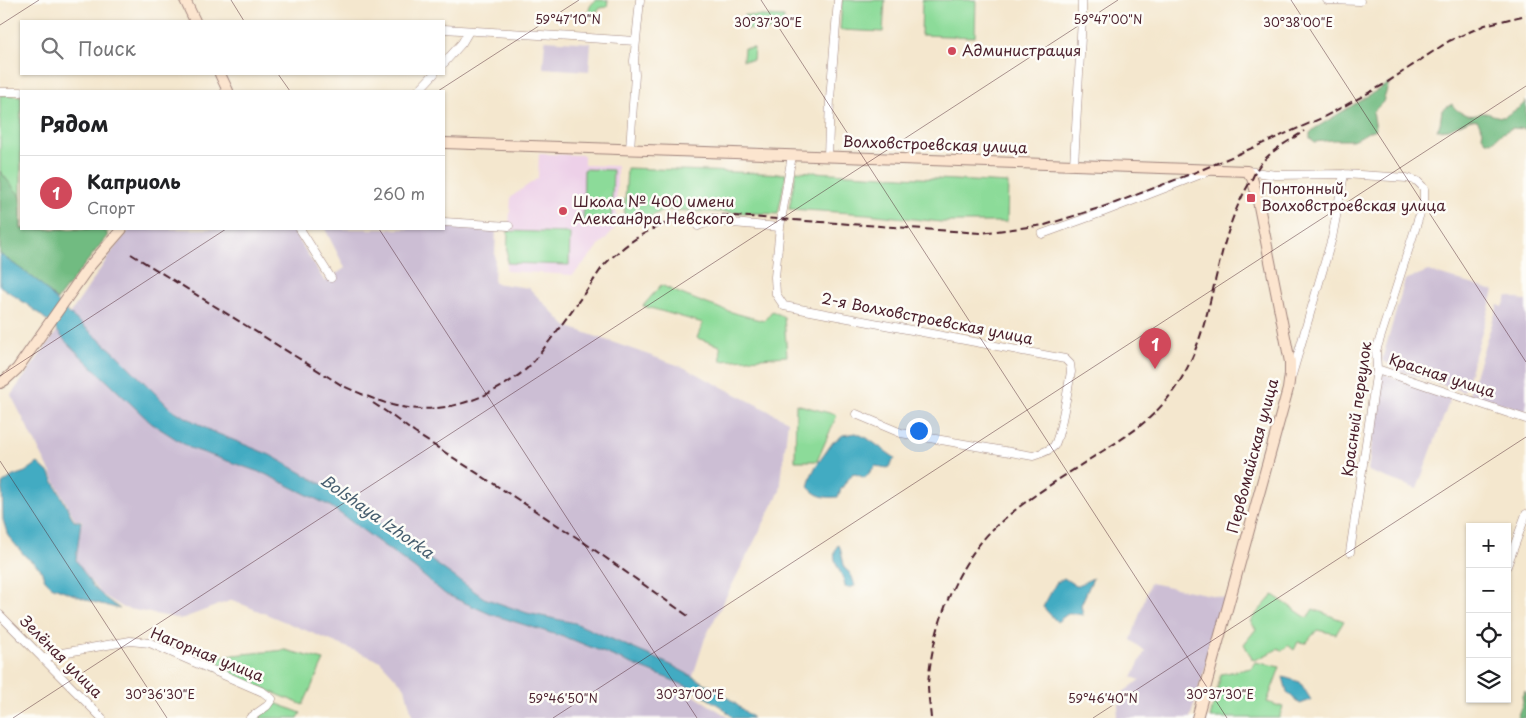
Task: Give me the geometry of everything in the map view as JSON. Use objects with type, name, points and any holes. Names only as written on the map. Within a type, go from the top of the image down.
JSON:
[{"type":"street","points":[[185,0],[195,20]]},
{"type":"street","points":[[630,149],[640,0]]},
{"type":"street","points":[[828,156],[830,99],[838,0]]},
{"type":"street","points":[[1074,165],[1082,0]]},
{"type":"street","points":[[1327,0],[1360,1]]},
{"type":"street","points":[[445,29],[636,41]]},
{"type":"street","points":[[445,62],[462,43],[469,31]]},
{"type":"street","points":[[220,75],[228,90]]},
{"type":"street","points":[[419,90],[433,75]]},
{"type":"street","points":[[0,92],[20,92]]},
{"type":"street","name":"Волховстроевская улица","points":[[445,143],[1246,171],[1276,174],[1344,174],[1407,178],[1417,181],[1422,186]]},
{"type":"street","points":[[698,226],[710,222],[780,227],[792,155]]},
{"type":"street","points":[[1042,234],[1212,170]]},
{"type":"street","name":"Первомайская улица","points":[[1197,718],[1288,389],[1290,374],[1290,362],[1256,196],[1252,178],[1246,171]]},
{"type":"street","points":[[1288,389],[1332,238],[1344,174]]},
{"type":"street","name":"Красный переулок","points":[[1350,552],[1377,369],[1376,351],[1424,201],[1424,189],[1422,186]]},
{"type":"street","points":[[445,222],[509,226]]},
{"type":"street","name":"2-я Волховстроевская улица","points":[[780,227],[775,277],[776,294],[784,306],[1065,358],[1070,364],[1071,372],[1058,436],[1053,446],[1033,456],[901,433],[856,414]]},
{"type":"street","points":[[0,383],[17,369],[88,268],[121,230]]},
{"type":"street","points":[[301,230],[330,278]]},
{"type":"street","name":"Красная улица","points":[[1377,369],[1526,418]]},
{"type":"street","points":[[1511,555],[1526,514]]},
{"type":"street","name":"Зелёная улица","points":[[0,615],[102,718]]},
{"type":"street","name":"Нагорная улица","points":[[43,659],[56,654],[130,641],[150,644],[263,692],[272,699],[250,718]]},
{"type":"shaded area","points":[[545,40],[591,43],[589,71],[543,68]]},
{"type":"shaded area","name":"Школа № 400 имени Александра Невского","points":[[539,154],[584,155],[584,165],[617,166],[616,227],[573,275],[506,271],[511,197],[538,178]]},
{"type":"shaded area","points":[[445,226],[496,228],[494,283],[529,288],[566,326],[683,367],[788,421],[780,491],[705,638],[688,692],[730,718],[413,718],[405,688],[380,661],[232,600],[181,619],[124,608],[101,594],[77,564],[77,549],[82,520],[75,520],[11,395],[113,250],[129,230],[293,230],[325,282],[345,268],[326,230],[445,230]]},
{"type":"shaded area","points":[[1428,271],[1494,291],[1464,392],[1400,371],[1382,360],[1405,280]]},
{"type":"shaded area","points":[[1507,296],[1526,301],[1526,411],[1469,394],[1498,305],[1503,307]]},
{"type":"shaded area","points":[[1381,373],[1451,397],[1417,489],[1368,471]]},
{"type":"shaded area","points":[[1150,583],[1226,598],[1190,718],[1116,718],[1122,693],[1140,680],[1132,677],[1145,651],[1131,640]]},
{"type":"green space","points":[[597,0],[608,0],[607,7],[601,8],[594,13],[594,18],[589,18],[592,3]]},
{"type":"green space","points":[[842,0],[885,0],[883,32],[840,30]]},
{"type":"green space","points":[[922,0],[976,0],[975,37],[921,35]]},
{"type":"green space","points":[[744,15],[784,17],[783,31],[743,29]]},
{"type":"green space","points":[[744,48],[754,48],[753,60],[743,60]]},
{"type":"green space","points":[[1389,83],[1383,102],[1373,112],[1376,129],[1352,140],[1315,142],[1310,138],[1310,133],[1314,129]]},
{"type":"green space","points":[[0,95],[20,96],[20,230],[109,230],[57,300],[39,282],[0,254]]},
{"type":"green space","points":[[1526,101],[1526,129],[1512,128],[1492,142],[1486,141],[1482,136],[1483,130],[1477,120],[1471,119],[1449,129],[1437,130],[1442,110],[1452,104],[1459,112],[1466,115],[1485,113],[1505,117]]},
{"type":"green space","points":[[627,168],[786,174],[778,214],[664,210],[648,218],[624,219]]},
{"type":"green space","points":[[584,169],[613,170],[611,221],[583,221]]},
{"type":"green space","points":[[0,171],[20,196],[20,230],[102,230],[108,235],[57,300],[39,282],[0,254]]},
{"type":"green space","points":[[796,171],[1008,183],[1007,222],[941,222],[867,214],[789,209]]},
{"type":"green space","points":[[508,231],[570,233],[569,265],[507,263]]},
{"type":"green space","points":[[661,285],[699,301],[751,318],[764,321],[772,311],[784,317],[787,356],[721,361],[720,346],[697,338],[703,323],[643,306]]},
{"type":"green space","points":[[796,404],[837,415],[817,461],[795,461]]},
{"type":"green space","points":[[1273,595],[1307,618],[1313,609],[1344,621],[1336,634],[1317,630],[1306,643],[1298,642],[1294,650],[1288,645],[1282,651],[1278,648],[1255,660],[1252,659],[1244,644],[1256,629],[1250,621]]},
{"type":"green space","points":[[285,650],[324,660],[303,705],[209,666],[212,657]]},
{"type":"green space","points":[[1255,662],[1280,667],[1267,702],[1283,707],[1279,718],[1210,718],[1221,674],[1251,668]]},
{"type":"green space","points":[[1525,691],[1526,718],[1517,718],[1523,702],[1522,696]]},
{"type":"green space","points":[[275,703],[301,713],[298,718],[255,718]]},
{"type":"water","points":[[0,254],[39,282],[65,310],[114,352],[171,409],[211,431],[270,455],[334,491],[484,598],[527,613],[575,623],[671,665],[721,692],[753,718],[733,718],[723,708],[689,687],[573,640],[490,614],[445,594],[414,568],[330,506],[265,474],[190,448],[151,423],[66,342],[44,318],[0,286]]},
{"type":"water","points":[[856,433],[867,438],[895,458],[888,468],[875,466],[865,478],[853,473],[841,489],[838,497],[818,495],[808,487],[816,466],[833,442],[843,435]]},
{"type":"water","points":[[38,463],[50,474],[74,521],[81,521],[76,560],[92,585],[120,609],[93,602],[51,586],[45,580],[40,568],[25,556],[8,536],[3,520],[2,484]]},
{"type":"water","points":[[838,545],[845,569],[853,578],[855,586],[845,587],[834,556]]},
{"type":"water","points":[[1064,578],[1076,586],[1093,578],[1081,605],[1083,615],[1069,613],[1057,622],[1043,607],[1056,583]]},
{"type":"water","points":[[1283,677],[1300,682],[1311,700],[1300,704],[1287,692]]},
{"type":"railway","points":[[131,254],[343,386],[392,405],[427,409],[444,407],[479,398],[524,371],[542,351],[607,262],[620,250],[658,226],[686,218],[720,215],[981,233],[1045,225],[1115,203],[1201,170],[1322,118],[1383,85],[1449,41],[1485,25],[1526,15]]},
{"type":"railway","points":[[931,718],[928,684],[934,643],[947,601],[967,563],[992,530],[1014,511],[1136,429],[1166,400],[1190,363],[1200,337],[1221,257],[1239,204],[1262,162],[1278,148],[1304,131]]},
{"type":"railway","points":[[373,403],[415,433],[579,539],[691,618]]},
{"type":"place","name":"Администрация","points":[[952,51]]},
{"type":"place","name":"Понтонный, Волховстроевская улица","points":[[1251,198]]},
{"type":"place","name":"Школа № 400 имени Александра Невского","points":[[563,211]]},
{"type":"place","name":"Каприоль","points":[[1155,369]]},
{"type":"water label","name":"Bolshaya Izhorka","points":[[377,516]]}]
